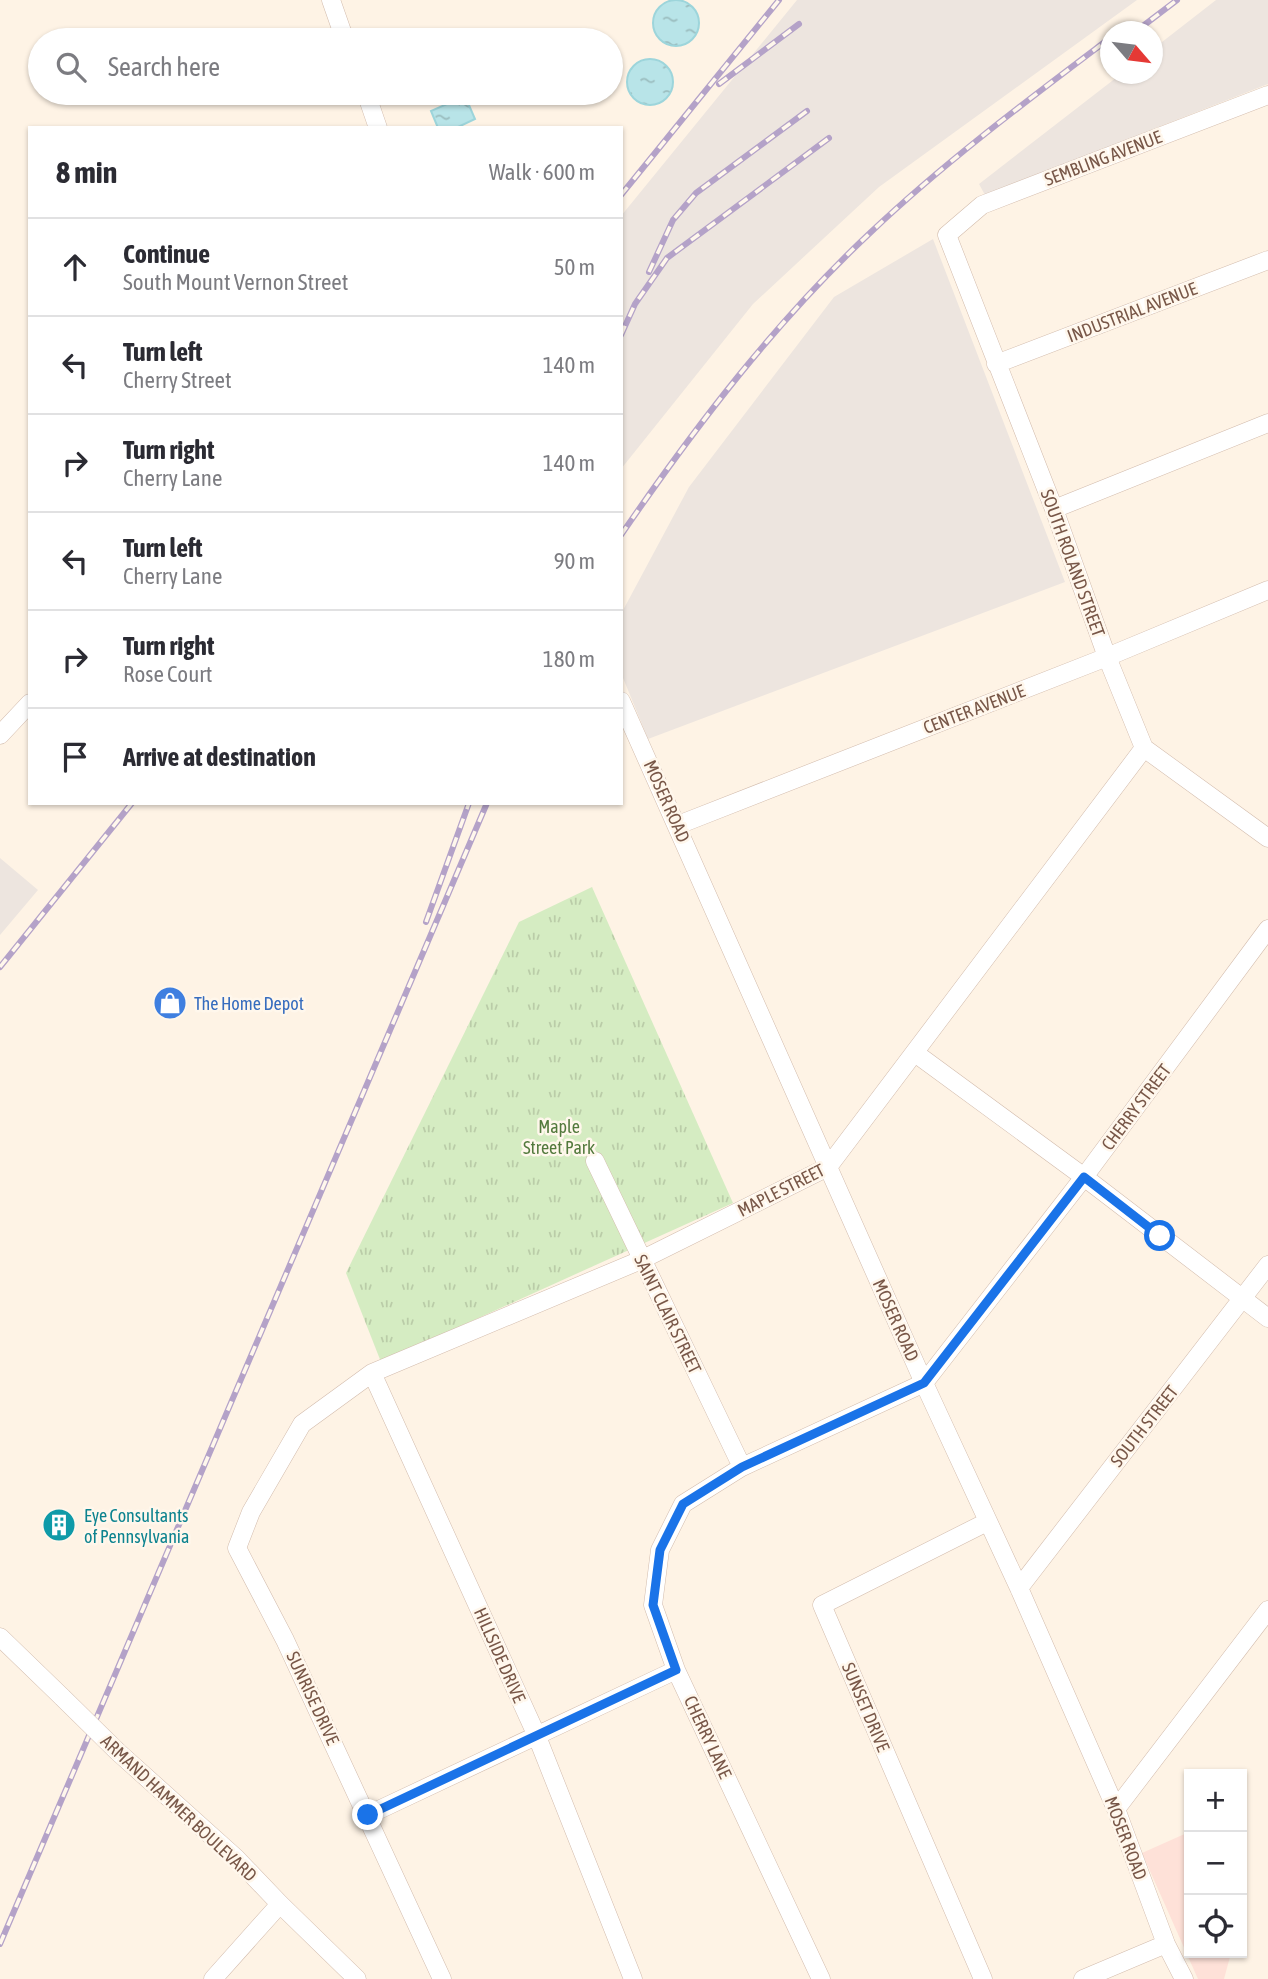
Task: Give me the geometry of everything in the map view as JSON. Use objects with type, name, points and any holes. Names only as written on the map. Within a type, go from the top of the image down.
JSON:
[{"type":"street","points":[[331,0],[341,28]]},
{"type":"street","name":"SEMBLING AVENUE","points":[[947,235],[982,205],[1268,95]]},
{"type":"street","points":[[370,105],[377,126]]},
{"type":"street","name":"SOUTH ROLAND STREET","points":[[947,235],[1144,748]]},
{"type":"street","name":"INDUSTRIAL AVENUE","points":[[996,364],[1268,260]]},
{"type":"street","points":[[1054,509],[1268,423]]},
{"type":"street","name":"CENTER AVENUE","points":[[678,825],[1107,657],[1268,590]]},
{"type":"street","points":[[0,735],[28,705]]},
{"type":"street","name":"MOSER ROAD","points":[[623,705],[924,1383],[1019,1588],[1116,1809],[1166,1944],[1184,1979]]},
{"type":"street","points":[[1144,748],[1268,838]]},
{"type":"street","name":"MAPLE STREET","points":[[302,1424],[372,1373],[641,1260],[828,1167],[1144,748]]},
{"type":"street","name":"CHERRY STREET","points":[[924,1383],[1084,1177],[1268,929]]},
{"type":"street","points":[[915,1053],[1084,1177],[1268,1318]]},
{"type":"street","name":"SAINT CLAIR STREET","points":[[595,1161],[742,1467]]},
{"type":"street","name":"SOUTH STREET","points":[[1019,1588],[1268,1265]]},
{"type":"street","name":"HILLSIDE DRIVE","points":[[372,1373],[536,1734],[633,1979]]},
{"type":"street","name":"CHERRY LANE","points":[[821,1979],[676,1670],[653,1605],[660,1550],[683,1504],[742,1467],[924,1383]]},
{"type":"street","name":"SUNRISE DRIVE","points":[[302,1424],[251,1512],[237,1548],[285,1640],[368,1815],[438,1977]]},
{"type":"street","name":"SUNSET DRIVE","points":[[983,1979],[822,1605],[988,1522]]},
{"type":"street","points":[[1116,1809],[1268,1610]]},
{"type":"street","name":"ARMAND HAMMER BOULEVARD","points":[[0,1637],[118,1752],[236,1858],[280,1905],[357,1979]]},
{"type":"street","points":[[368,1815],[676,1670]]},
{"type":"street","points":[[213,1979],[280,1905]]},
{"type":"street","points":[[1083,1979],[1166,1944]]},
{"type":"shaded area","points":[[797,0],[1137,0],[1108,21],[1100,21],[1100,27],[879,187],[753,304],[623,466],[623,214]]},
{"type":"shaded area","points":[[1216,0],[1268,0],[1268,84],[985,195],[979,184],[1108,84],[1163,84],[1163,41]]},
{"type":"shaded area","points":[[933,239],[1065,582],[648,739],[623,678],[623,610],[689,487],[834,297]]},
{"type":"shaded area","points":[[0,858],[38,890],[0,935]]},
{"type":"shaded area","points":[[1184,1834],[1184,1948],[1142,1853]]},
{"type":"shaded area","points":[[1189,1958],[1230,1958],[1224,1979],[1198,1979]]},
{"type":"green space","name":"Maple Street Park","points":[[592,887],[733,1203],[381,1362],[346,1273],[519,922]]},
{"type":"water","points":[[676,0],[692,7],[699,23],[692,39],[676,46],[660,39],[653,23],[660,7]]},
{"type":"water","points":[[650,59],[666,66],[673,82],[666,98],[650,105],[634,98],[627,82],[634,66]]},
{"type":"water","points":[[445,105],[469,105],[475,119],[460,126],[437,126],[431,111]]},
{"type":"railway","points":[[623,193],[779,0]]},
{"type":"railway","points":[[1149,21],[1177,0]]},
{"type":"railway","points":[[719,84],[799,24]]},
{"type":"railway","points":[[623,532],[707,415],[769,339],[836,266],[899,206],[958,156],[1100,46]]},
{"type":"railway","points":[[649,272],[673,220],[696,193],[807,111]]},
{"type":"railway","points":[[623,331],[635,304],[667,258],[829,138]]},
{"type":"railway","points":[[0,967],[130,805]]},
{"type":"railway","points":[[426,922],[468,805]]},
{"type":"railway","points":[[0,1944],[486,805]]},
{"type":"place","name":"The Home Depot","points":[[170,1003]]},
{"type":"place","name":"Eye Consultants of Pennsylvania","points":[[59,1525]]},
{"type":"route","points":[[368,1815],[676,1670],[653,1605],[660,1550],[683,1504],[742,1467],[924,1383],[1084,1177],[1160,1236]]}]
